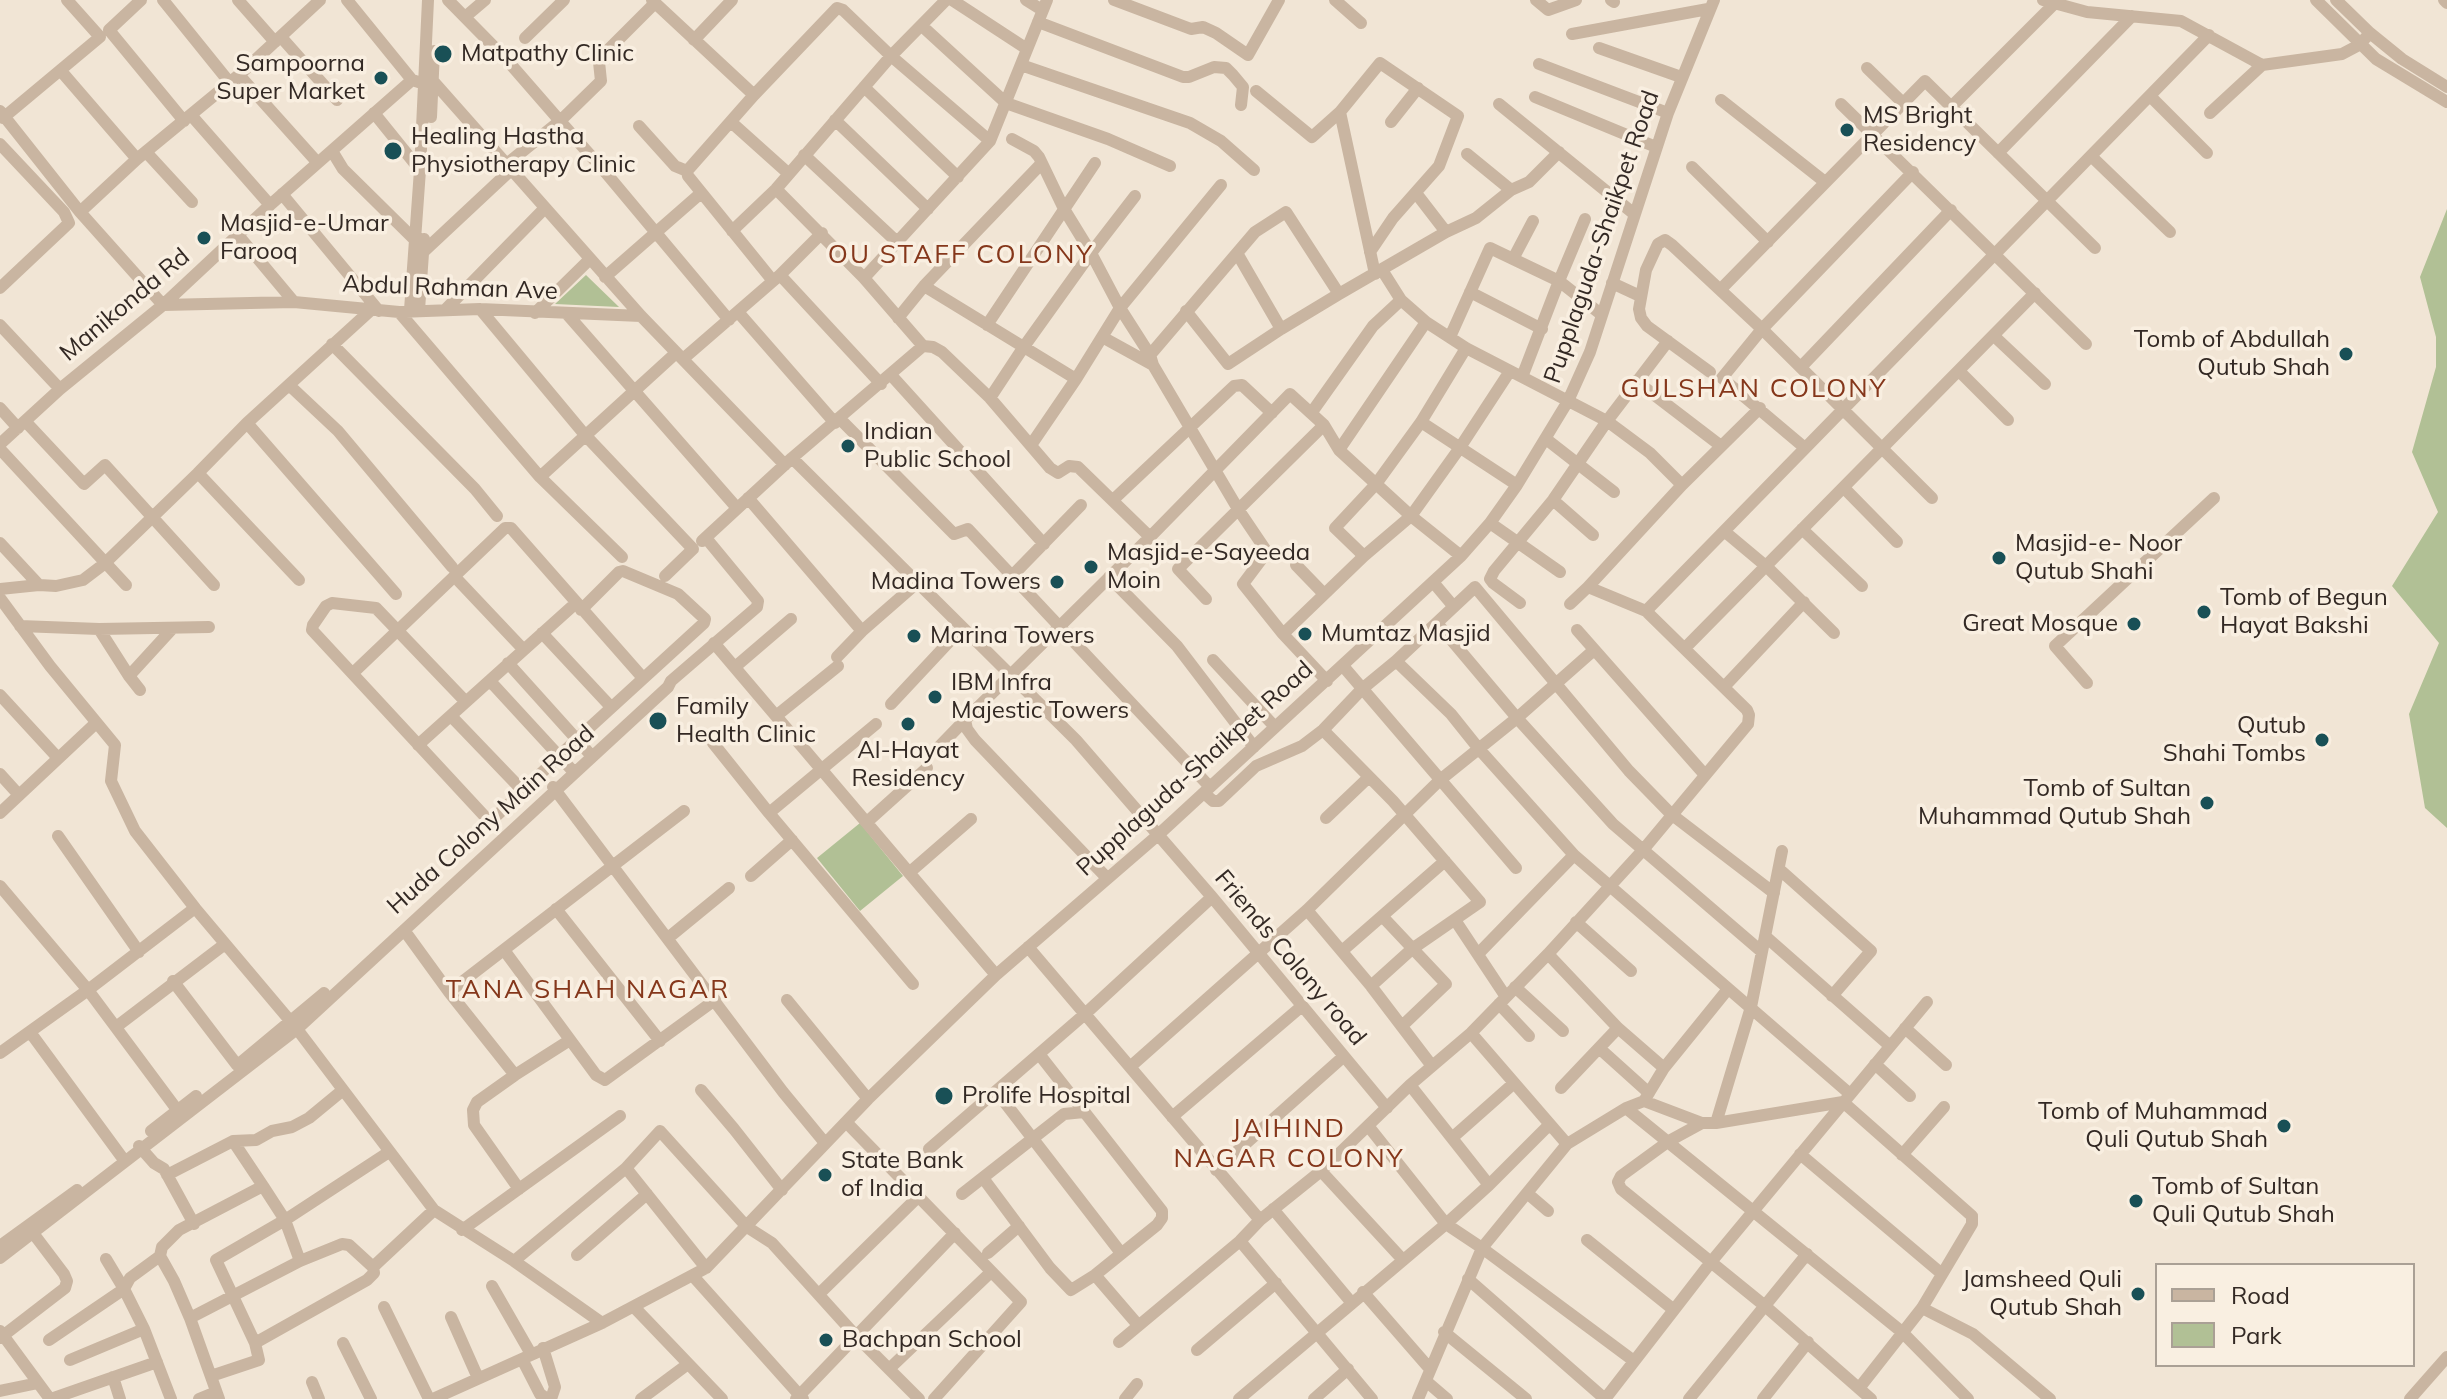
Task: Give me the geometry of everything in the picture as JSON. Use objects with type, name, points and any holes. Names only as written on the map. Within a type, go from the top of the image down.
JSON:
[{"type":"street","points":[[67,0],[188,118],[270,205]]},
{"type":"street","points":[[141,0],[61,71],[2,115],[80,212],[163,305]]},
{"type":"street","points":[[163,0],[317,162]]},
{"type":"street","points":[[238,0],[337,100]]},
{"type":"street","points":[[80,212],[142,155],[235,79],[320,0]]},
{"type":"street","name":"Friends Colony road","points":[[347,0],[423,82],[511,166],[605,277],[680,356],[1076,740],[1212,897],[1387,1108]]},
{"type":"street","points":[[417,252],[428,0]]},
{"type":"street","points":[[435,0],[423,82],[417,252],[409,311],[540,477],[622,557]]},
{"type":"street","points":[[448,0],[506,59],[657,233],[734,316],[954,534],[968,529],[1207,790],[1213,801],[1219,801],[1256,766],[1302,746],[1323,730],[1362,689],[1475,587],[1629,771],[1671,814],[1774,893]]},
{"type":"street","points":[[465,17],[485,0]]},
{"type":"street","points":[[525,38],[564,0]]},
{"type":"street","points":[[694,40],[732,0]]},
{"type":"street","points":[[732,231],[776,189],[891,56],[946,0]]},
{"type":"street","points":[[952,0],[1027,49]]},
{"type":"street","points":[[1026,0],[1042,11],[1183,77],[1214,67],[1226,68],[1243,87],[1241,105]]},
{"type":"street","points":[[1114,0],[1191,29],[1203,27],[1248,55],[1279,0]]},
{"type":"street","points":[[1335,0],[1361,23]]},
{"type":"street","points":[[1536,0],[1548,10],[1576,0]]},
{"type":"street","points":[[2087,12],[2098,0]]},
{"type":"street","points":[[2316,0],[2359,45],[2396,72],[2447,102]]},
{"type":"street","points":[[2336,0],[2402,59],[2447,87]]},
{"type":"street","points":[[417,252],[601,81],[599,62],[654,1],[754,95]]},
{"type":"street","points":[[1951,107],[2049,2],[2087,12],[2181,21],[2262,65]]},
{"type":"street","points":[[1572,34],[1711,4]]},
{"type":"street","name":"Pupplaguda-Shaikpet Road","points":[[431,1399],[602,1323],[706,1268],[868,1099],[996,975],[1158,835],[1461,556],[1517,485],[1568,401],[1590,352],[1633,213],[1681,77],[1711,4]]},
{"type":"street","points":[[687,171],[840,5],[891,56],[990,141]]},
{"type":"street","points":[[864,278],[990,141],[1042,11]]},
{"type":"street","points":[[1998,153],[2132,16]]},
{"type":"street","points":[[922,26],[1006,103],[1108,139],[1170,166]]},
{"type":"street","points":[[2210,113],[2262,65],[2342,54],[2359,45],[2370,33]]},
{"type":"street","points":[[1646,611],[2209,35]]},
{"type":"street","points":[[1599,48],[1681,77]]},
{"type":"street","points":[[1256,91],[1312,137],[1340,112],[1380,63],[1458,116],[1439,166],[1393,218],[1370,252]]},
{"type":"street","points":[[1539,64],[1668,113]]},
{"type":"street","points":[[1021,65],[1190,123],[1221,141],[1254,170]]},
{"type":"street","points":[[1867,68],[1903,103]]},
{"type":"street","points":[[61,71],[192,202]]},
{"type":"street","points":[[1721,289],[1925,81],[2095,248]]},
{"type":"street","name":"Manikonda Rd","points":[[0,446],[60,389],[163,305],[317,162],[374,113],[423,82]]},
{"type":"street","points":[[864,87],[958,177]]},
{"type":"street","points":[[1391,122],[1418,88]]},
{"type":"street","points":[[2150,96],[2207,153]]},
{"type":"street","points":[[1535,97],[1656,147]]},
{"type":"street","points":[[1721,100],[1825,182]]},
{"type":"street","points":[[1499,104],[1633,213]]},
{"type":"street","points":[[1841,104],[2086,344]]},
{"type":"street","points":[[1340,112],[1370,252],[1378,272],[1401,300],[1426,322],[1466,348],[1607,421],[1650,453],[1682,485]]},
{"type":"street","points":[[374,113],[420,170]]},
{"type":"street","points":[[835,120],[928,209]]},
{"type":"street","points":[[731,122],[789,174]]},
{"type":"street","points":[[639,126],[675,166],[687,171],[732,231],[776,278],[886,379],[1044,544]]},
{"type":"street","points":[[1012,139],[1034,151],[1214,470],[1267,552],[1243,584],[1283,634],[1327,681]]},
{"type":"street","points":[[0,144],[64,212],[69,223],[0,288]]},
{"type":"street","points":[[332,151],[343,169],[417,252]]},
{"type":"street","points":[[1186,311],[1228,364],[1339,294],[1476,218],[1511,190],[1529,182],[1559,152]]},
{"type":"street","points":[[1467,154],[1511,190]]},
{"type":"street","points":[[804,155],[897,242]]},
{"type":"street","points":[[2091,156],[2170,232]]},
{"type":"street","points":[[987,325],[1095,163]]},
{"type":"street","points":[[898,318],[924,286],[1041,164]]},
{"type":"street","points":[[1692,167],[1768,242]]},
{"type":"street","points":[[1805,448],[1722,378],[1762,329],[1913,172]]},
{"type":"street","points":[[1031,445],[1104,338],[1120,308],[1221,185]]},
{"type":"street","points":[[776,189],[822,233],[923,346],[942,352],[990,398],[1058,473],[1069,466],[1078,467],[1150,537]]},
{"type":"street","points":[[605,277],[701,193]]},
{"type":"street","points":[[0,589],[56,586],[83,580],[104,564],[332,344],[375,311],[282,194]]},
{"type":"street","points":[[990,398],[1091,253],[1135,196]]},
{"type":"street","points":[[1419,197],[1446,232]]},
{"type":"street","points":[[446,309],[545,208]]},
{"type":"street","points":[[1801,367],[1951,210]]},
{"type":"street","points":[[1151,360],[1186,311],[1255,232],[1286,212],[1339,294]]},
{"type":"street","points":[[1522,377],[1585,219]]},
{"type":"street","points":[[1513,259],[1533,221]]},
{"type":"street","points":[[540,477],[635,390],[734,316],[822,233]]},
{"type":"street","points":[[238,235],[294,302]]},
{"type":"street","points":[[1710,372],[1641,318],[1640,296],[1646,270],[1658,244],[1665,240],[1721,289],[1932,498]]},
{"type":"street","points":[[1450,337],[1490,248],[1559,281],[1602,315]]},
{"type":"street","points":[[1237,253],[1281,329]]},
{"type":"street","points":[[535,313],[590,259]]},
{"type":"street","points":[[1612,283],[1640,296]]},
{"type":"street","points":[[924,286],[1076,379]]},
{"type":"street","points":[[1470,292],[1542,329]]},
{"type":"street","points":[[1685,648],[2035,293]]},
{"type":"street","points":[[1312,412],[1354,349],[1401,300]]},
{"type":"street","name":"Abdul Rahman Ave","points":[[163,305],[294,302],[375,311],[480,309],[641,316]]},
{"type":"street","points":[[480,309],[585,435],[693,549]]},
{"type":"street","points":[[567,314],[737,508]]},
{"type":"street","points":[[1339,450],[1426,322]]},
{"type":"street","points":[[0,325],[60,389]]},
{"type":"street","points":[[1994,336],[2045,384]]},
{"type":"street","points":[[1104,338],[1151,360]]},
{"type":"street","points":[[1520,603],[1490,579],[1516,542],[1553,500],[1607,421],[1668,341]]},
{"type":"street","points":[[332,344],[475,489],[497,516]]},
{"type":"street","points":[[665,576],[788,461],[923,346]]},
{"type":"street","points":[[1364,556],[1335,528],[1376,484],[1421,422],[1466,348]]},
{"type":"street","points":[[1283,634],[1364,556],[1411,516],[1510,371]]},
{"type":"street","points":[[1960,372],[2008,420]]},
{"type":"street","points":[[1636,381],[1721,446]]},
{"type":"street","points":[[289,385],[338,431],[453,571],[523,649]]},
{"type":"street","points":[[1113,500],[1238,385],[1242,385],[1272,413]]},
{"type":"street","points":[[935,751],[1290,394],[1324,425],[1339,450],[1411,516],[1461,556]]},
{"type":"street","points":[[0,408],[84,484],[105,465],[214,585]]},
{"type":"street","points":[[1570,604],[1682,485],[1760,408]]},
{"type":"street","points":[[1421,422],[1517,485]]},
{"type":"street","points":[[247,423],[396,594]]},
{"type":"street","points":[[1206,599],[1178,569],[1324,425]]},
{"type":"street","points":[[1546,439],[1614,492]]},
{"type":"street","points":[[0,446],[126,585]]},
{"type":"street","points":[[198,473],[299,580]]},
{"type":"street","points":[[1844,488],[1897,542]]},
{"type":"street","points":[[748,498],[862,631]]},
{"type":"street","points":[[2087,683],[2055,646],[2214,498]]},
{"type":"street","points":[[1553,500],[1593,535]]},
{"type":"street","points":[[1011,577],[1081,505]]},
{"type":"street","points":[[1490,523],[1560,572]]},
{"type":"street","points":[[353,673],[453,571],[505,528],[511,528],[643,678]]},
{"type":"street","points":[[1802,529],[1862,586]]},
{"type":"street","points":[[1724,531],[1767,567],[1834,633]]},
{"type":"street","name":"Huda Colony Main Road","points":[[293,1025],[404,930],[668,684],[757,607],[758,601],[706,538]]},
{"type":"street","points":[[0,543],[39,585]]},
{"type":"street","points":[[1296,565],[1324,594]]},
{"type":"street","points":[[418,745],[490,681],[523,649],[619,572],[678,594],[705,619],[490,822],[418,745],[353,673],[312,630],[326,606],[332,603],[376,608],[466,702]]},
{"type":"street","points":[[1109,577],[1177,646],[1254,747]]},
{"type":"street","points":[[1433,582],[1454,607]]},
{"type":"street","points":[[776,716],[838,662],[862,631],[917,583]]},
{"type":"street","points":[[1119,1342],[1321,1171],[1410,1085],[1471,1033],[1643,850],[1749,719],[1747,710],[1646,611],[1588,587]]},
{"type":"street","points":[[0,598],[50,666],[115,745],[111,781],[135,831],[293,1025],[434,1210],[602,1323]]},
{"type":"street","points":[[1724,687],[1804,602]]},
{"type":"street","points":[[735,667],[791,619]]},
{"type":"street","points":[[0,623],[99,629],[209,627]]},
{"type":"street","points":[[1437,623],[1613,824],[1762,952]]},
{"type":"street","points":[[891,704],[962,628]]},
{"type":"street","points":[[99,629],[140,690]]},
{"type":"street","points":[[129,676],[172,629]]},
{"type":"street","points":[[1577,630],[1705,775]]},
{"type":"street","points":[[542,633],[611,707]]},
{"type":"street","points":[[714,643],[996,975]]},
{"type":"street","points":[[1130,1067],[1307,910],[1440,780],[1594,650]]},
{"type":"street","points":[[1213,660],[1275,727]]},
{"type":"street","points":[[1396,661],[1451,714],[1574,855],[1751,1007],[1902,1155],[1972,1216],[1972,1224],[1922,1308],[1860,1387]]},
{"type":"street","points":[[508,663],[589,753]]},
{"type":"street","points":[[1343,666],[1516,868]]},
{"type":"street","points":[[490,681],[571,769]]},
{"type":"street","points":[[0,1258],[293,1025],[668,684]]},
{"type":"street","points":[[0,695],[58,758]]},
{"type":"street","points":[[451,716],[523,791]]},
{"type":"street","points":[[965,720],[975,740],[1107,878]]},
{"type":"street","points":[[0,813],[96,723]]},
{"type":"street","points":[[769,813],[876,724]]},
{"type":"street","points":[[1323,730],[1404,813],[1480,902],[1412,949],[1371,986]]},
{"type":"street","points":[[713,743],[913,984]]},
{"type":"street","points":[[867,822],[927,768]]},
{"type":"street","points":[[0,774],[19,795]]},
{"type":"street","points":[[1326,818],[1368,778]]},
{"type":"street","points":[[555,789],[783,1092],[825,1143]]},
{"type":"street","points":[[449,992],[684,811]]},
{"type":"street","points":[[910,872],[971,819]]},
{"type":"street","points":[[58,836],[139,952]]},
{"type":"street","points":[[751,876],[792,840]]},
{"type":"street","points":[[1716,1123],[1751,1007],[1782,851]]},
{"type":"street","points":[[1478,954],[1574,855]]},
{"type":"street","points":[[1342,951],[1445,861]]},
{"type":"street","points":[[1779,869],[1871,951],[1832,996]]},
{"type":"street","points":[[0,886],[88,990],[180,1114]]},
{"type":"street","points":[[668,938],[729,888]]},
{"type":"street","points":[[929,1149],[1085,1014],[1212,897]]},
{"type":"street","points":[[0,1053],[195,908]]},
{"type":"street","points":[[556,909],[660,1041]]},
{"type":"street","points":[[1307,910],[1371,986],[1432,1066]]},
{"type":"street","points":[[1382,916],[1446,984],[1402,1026]]},
{"type":"street","points":[[1455,920],[1507,996],[1529,1036]]},
{"type":"street","points":[[1576,922],[1631,971]]},
{"type":"street","points":[[404,930],[515,1075]]},
{"type":"street","points":[[1765,936],[1890,1046]]},
{"type":"street","points":[[116,1027],[225,944]]},
{"type":"street","points":[[1028,947],[1260,1220]]},
{"type":"street","points":[[504,950],[596,1075],[605,1080],[715,1000]]},
{"type":"street","points":[[1548,954],[1618,1028],[1664,1068]]},
{"type":"street","points":[[173,981],[237,1065]]},
{"type":"street","points":[[1418,1399],[1482,1248],[1567,1144],[1646,1097],[1664,1068],[1728,989]]},
{"type":"street","points":[[1507,996],[1563,1031]]},
{"type":"street","points":[[787,1000],[868,1099]]},
{"type":"street","points":[[1468,1279],[1605,1399],[1711,1262],[1927,1002]]},
{"type":"street","points":[[1172,1117],[1302,1006]]},
{"type":"street","points":[[180,1114],[237,1065],[293,1025]]},
{"type":"street","points":[[1561,1088],[1618,1028]]},
{"type":"street","points":[[1905,1028],[1946,1065]]},
{"type":"street","points":[[30,1032],[121,1156]]},
{"type":"street","points":[[1471,1033],[1567,1144]]},
{"type":"street","points":[[519,1189],[474,1125],[473,1110],[477,1102],[570,1040]]},
{"type":"street","points":[[1599,1048],[1646,1097],[1702,1123],[1846,1098]]},
{"type":"street","points":[[983,1178],[1050,1268],[1071,1290],[1095,1275],[1162,1218],[1162,1211],[1039,1054]]},
{"type":"street","points":[[1216,1170],[1343,1057]]},
{"type":"street","points":[[1875,1064],[1910,1096]]},
{"type":"street","points":[[1452,1138],[1513,1084]]},
{"type":"street","points":[[1410,1085],[1489,1185]]},
{"type":"street","points":[[167,1175],[233,1141],[256,1140],[272,1131],[292,1127],[309,1118],[343,1090]]},
{"type":"street","points":[[701,1090],[782,1190]]},
{"type":"street","points":[[996,1091],[1121,1253]]},
{"type":"street","points":[[1902,1155],[1944,1107]]},
{"type":"street","points":[[1626,1108],[1902,1332],[1968,1399]]},
{"type":"street","points":[[962,1194],[1064,1114],[1084,1112]]},
{"type":"street","points":[[462,1230],[620,1116]]},
{"type":"street","points":[[846,1122],[1021,1302],[934,1399]]},
{"type":"street","points":[[1702,1123],[1669,1141],[1621,1176],[1618,1182],[1621,1189],[1808,1342],[1871,1399]]},
{"type":"street","points":[[1239,1399],[1446,1224],[1549,1125]]},
{"type":"street","points":[[1369,1127],[1446,1224],[1634,1361]]},
{"type":"street","points":[[514,1261],[626,1168],[660,1131],[747,1227],[772,1243],[856,1336],[919,1399]]},
{"type":"street","points":[[233,1141],[285,1220],[300,1261]]},
{"type":"street","points":[[0,1246],[139,1146]]},
{"type":"street","points":[[139,1146],[164,1169],[194,1224]]},
{"type":"street","points":[[211,1376],[259,1360],[255,1343],[216,1260],[285,1220],[389,1152]]},
{"type":"street","points":[[1800,1154],[1942,1274]]},
{"type":"street","points":[[626,1168],[706,1268]]},
{"type":"street","points":[[1321,1171],[1403,1260]]},
{"type":"street","points":[[49,1340],[124,1289],[130,1278],[160,1256],[162,1247],[170,1238],[263,1186]]},
{"type":"street","points":[[1527,1193],[1548,1211]]},
{"type":"street","points":[[577,1255],[647,1194]]},
{"type":"street","points":[[819,1294],[918,1197]]},
{"type":"street","points":[[1273,1209],[1351,1302]]},
{"type":"street","points":[[373,1267],[434,1210]]},
{"type":"street","points":[[988,1253],[1019,1226]]},
{"type":"street","points":[[33,1233],[67,1281]]},
{"type":"street","points":[[693,1276],[800,1398],[955,1233]]},
{"type":"street","points":[[1587,1240],[1674,1310]]},
{"type":"street","points":[[1240,1241],[1372,1399]]},
{"type":"street","points":[[190,1318],[300,1261],[342,1244],[349,1245],[373,1267],[374,1273],[367,1280],[255,1343]]},
{"type":"street","points":[[1689,1399],[1807,1254]]},
{"type":"street","points":[[160,1256],[190,1318],[218,1396],[199,1399]]},
{"type":"street","points":[[106,1259],[144,1329],[171,1399]]},
{"type":"street","points":[[79,1272],[67,1281],[65,1288],[1,1335],[51,1399],[157,1362]]},
{"type":"street","points":[[889,1369],[991,1272]]},
{"type":"street","points":[[1095,1275],[1138,1325]]},
{"type":"street","points":[[1197,1350],[1276,1283]]},
{"type":"street","points":[[492,1286],[555,1387],[549,1399],[540,1394],[532,1354]]},
{"type":"street","points":[[1363,1292],[1447,1399]]},
{"type":"street","points":[[384,1307],[431,1399]]},
{"type":"street","points":[[634,1307],[722,1399]]},
{"type":"street","points":[[1922,1308],[1973,1334],[2050,1399]]},
{"type":"street","points":[[451,1317],[478,1378]]},
{"type":"street","points":[[70,1360],[144,1329]]},
{"type":"street","points":[[1444,1332],[1526,1399]]},
{"type":"street","points":[[1763,1399],[1808,1342]]},
{"type":"street","points":[[343,1343],[371,1399]]},
{"type":"street","points":[[2410,1399],[2447,1357]]},
{"type":"street","points":[[641,1399],[688,1364]]},
{"type":"street","points":[[1314,1399],[1348,1369]]},
{"type":"street","points":[[113,1377],[120,1399]]},
{"type":"street","points":[[312,1382],[319,1399]]},
{"type":"street","points":[[0,1391],[38,1383]]},
{"type":"street","points":[[1125,1399],[1137,1384]]},
{"type":"green space","points":[[2447,209],[2447,828],[2425,808],[2409,714],[2439,643],[2392,586],[2438,512],[2412,452],[2436,367],[2436,337],[2420,277]]},
{"type":"green space","points":[[586,275],[619,307],[555,304]]},
{"type":"green space","points":[[860,823],[903,876],[860,911],[817,858]]},
{"type":"place","name":"Matpathy Clinic","points":[[443,54]]},
{"type":"place","name":"Sampoorna Super Market","points":[[381,78]]},
{"type":"place","name":"MS Bright Residency","points":[[1847,130]]},
{"type":"place","name":"Healing Hastha Physiotherapy Clinic","points":[[393,151]]},
{"type":"place","name":"Masjid-e-Umar Farooq","points":[[204,238]]},
{"type":"place","name":"Tomb of Abdullah Qutub Shah","points":[[2346,354]]},
{"type":"place","name":"Indian Public School","points":[[848,446]]},
{"type":"place","name":"Masjid-e- Noor Qutub Shahi","points":[[1999,558]]},
{"type":"place","name":"Masjid-e-Sayeeda Moin","points":[[1091,567]]},
{"type":"place","name":"Madina Towers","points":[[1057,582]]},
{"type":"place","name":"Tomb of Begun Hayat Bakshi","points":[[2204,612]]},
{"type":"place","name":"Great Mosque","points":[[2134,624]]},
{"type":"place","name":"Mumtaz Masjid","points":[[1305,634]]},
{"type":"place","name":"Marina Towers","points":[[914,636]]},
{"type":"place","name":"IBM Infra Majestic Towers","points":[[935,697]]},
{"type":"place","name":"Family Health Clinic","points":[[658,721]]},
{"type":"place","name":"Al-Hayat Residency","points":[[908,724]]},
{"type":"place","name":"Qutub Shahi Tombs","points":[[2322,740]]},
{"type":"place","name":"Tomb of Sultan Muhammad Qutub Shah","points":[[2207,803]]},
{"type":"place","name":"Prolife Hospital","points":[[944,1096]]},
{"type":"place","name":"Tomb of Muhammad Quli Qutub Shah","points":[[2284,1126]]},
{"type":"place","name":"State Bank of India","points":[[825,1175]]},
{"type":"place","name":"Tomb of Sultan Quli Qutub Shah","points":[[2136,1201]]},
{"type":"place","name":"Jamsheed Quli Qutub Shah","points":[[2138,1294]]},
{"type":"place","name":"Bachpan School","points":[[826,1340]]},
{"type":"district","name":"OU STAFF COLONY","points":[[961,255]]},
{"type":"district","name":"GULSHAN COLONY","points":[[1754,389]]},
{"type":"district","name":"TANA SHAH NAGAR","points":[[588,990]]},
{"type":"district","name":"JAIHIND NAGAR COLONY","points":[[1289,1144]]}]
